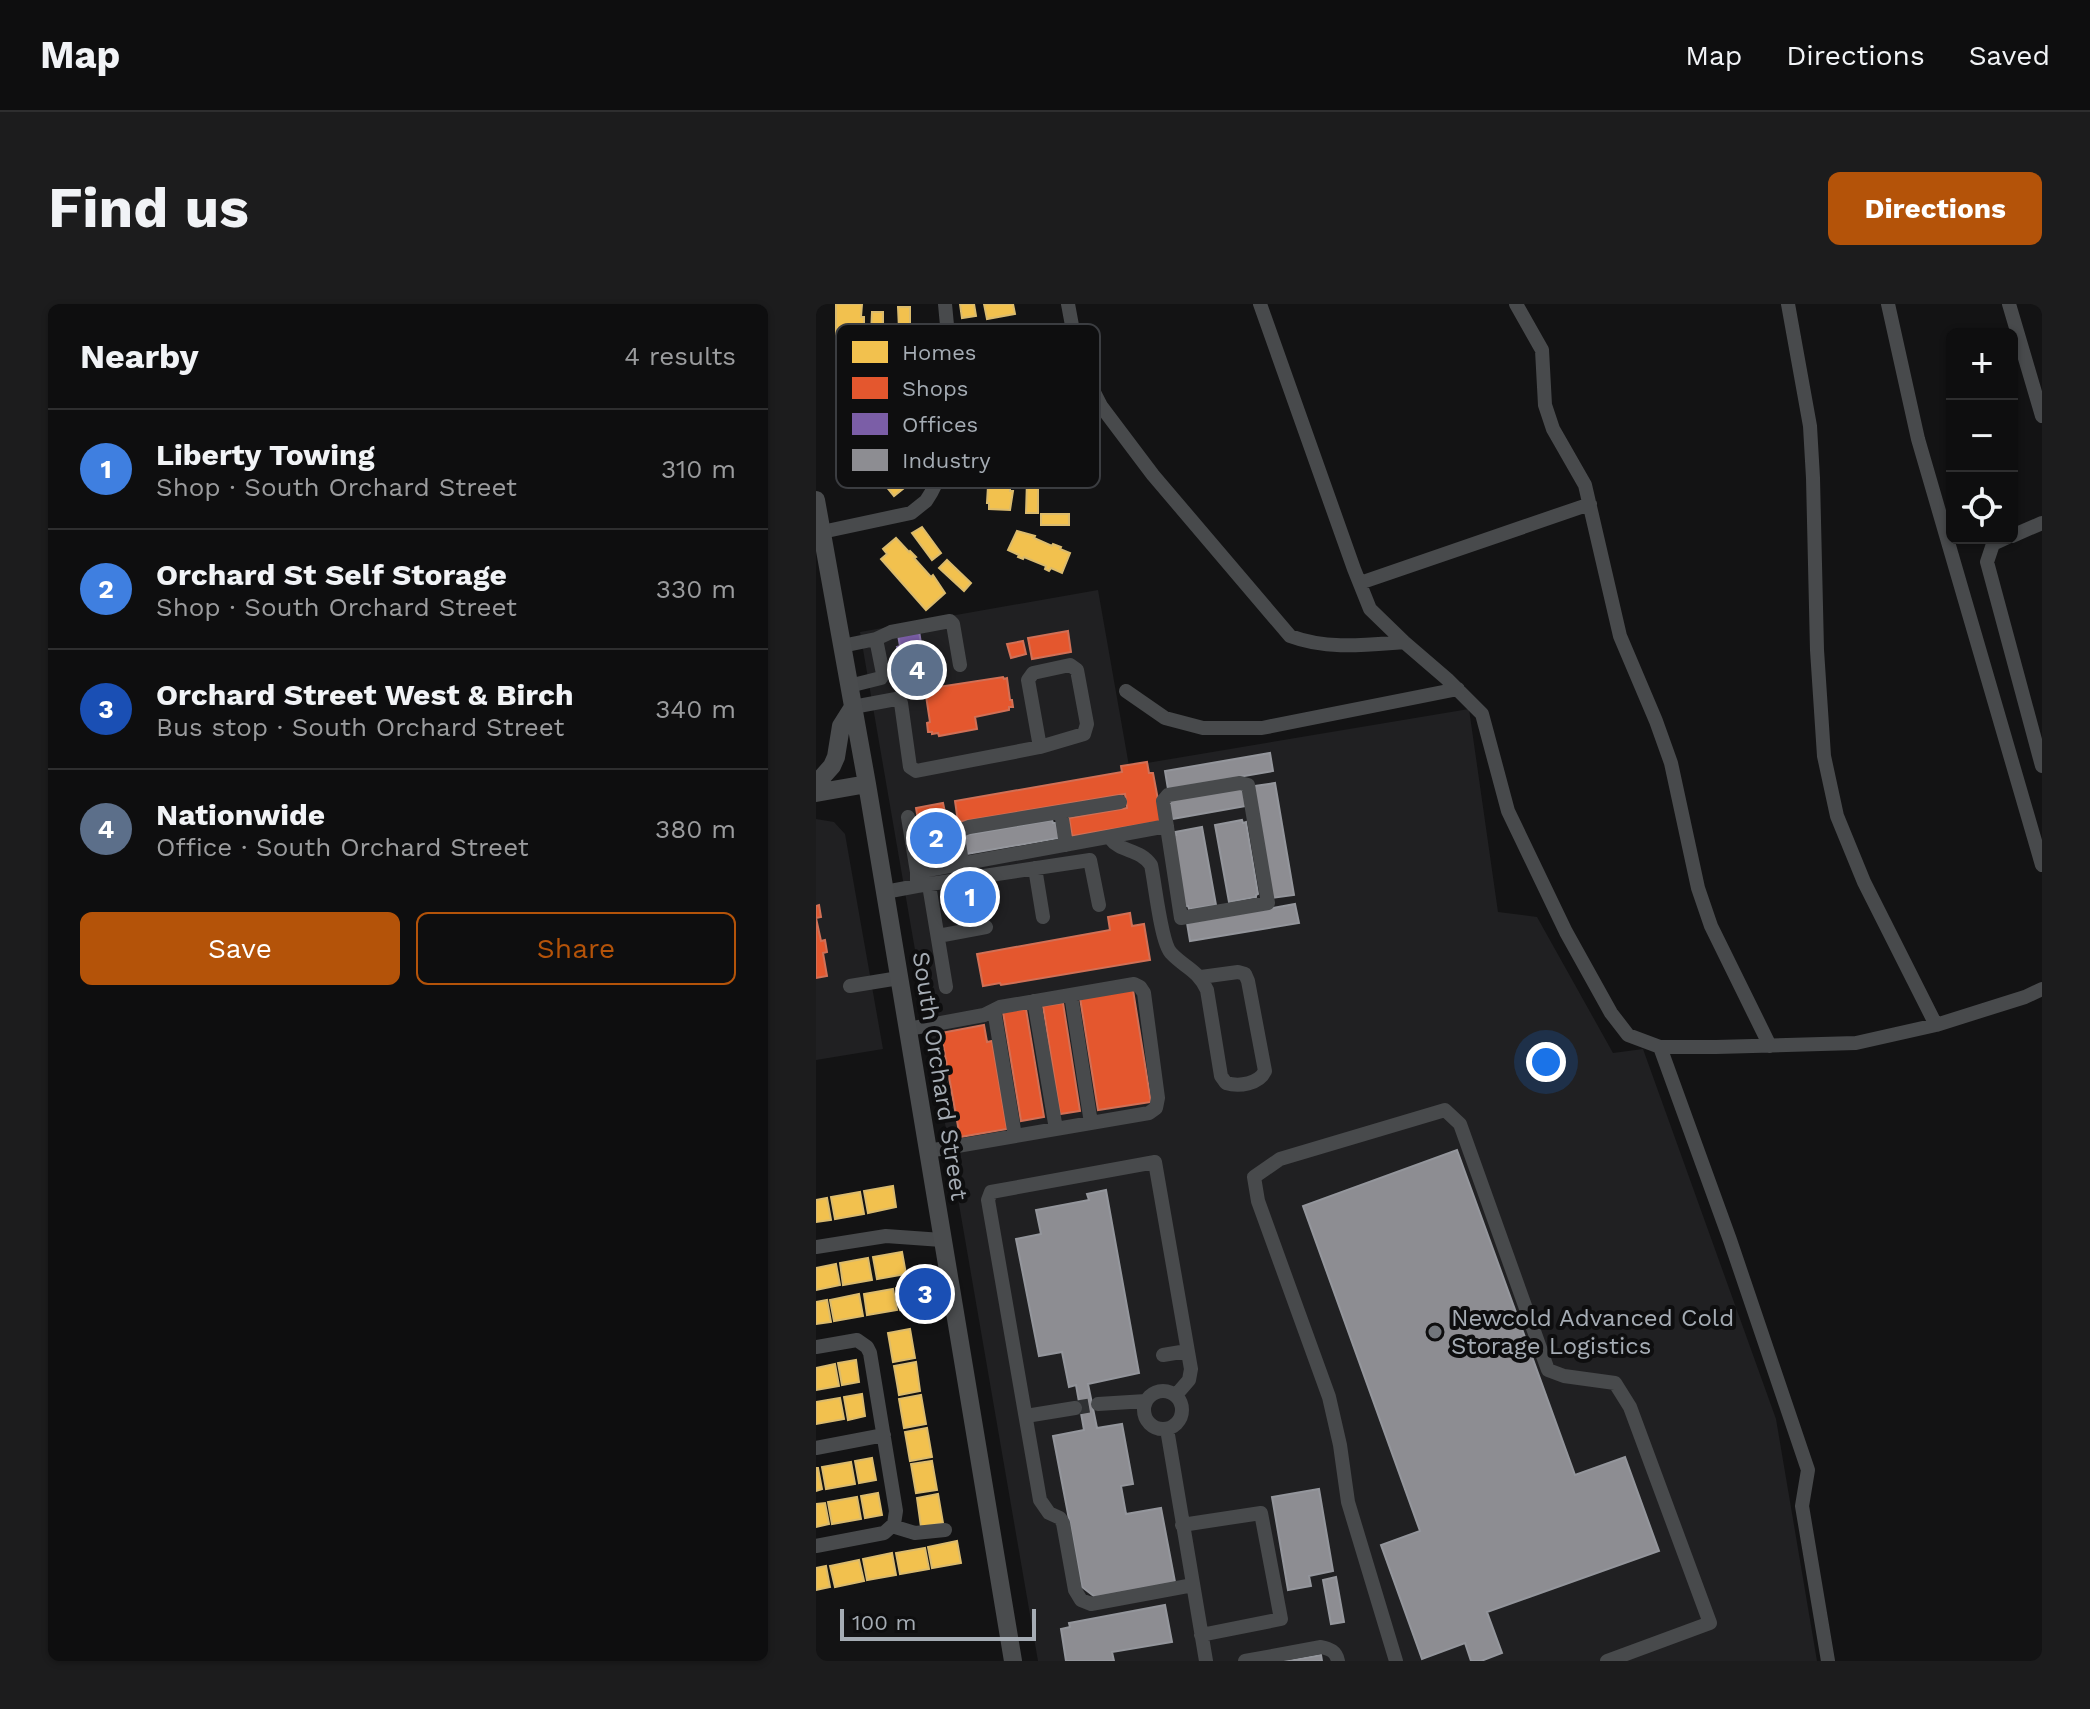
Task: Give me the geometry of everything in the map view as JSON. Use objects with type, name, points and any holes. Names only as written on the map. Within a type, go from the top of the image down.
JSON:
[{"type":"main road","name":"South Orchard Street","points":[[816,500],[867,784],[1013,1661]]},
{"type":"main road","points":[[816,784],[832,766],[841,726],[853,707]]},
{"type":"main road","points":[[816,793],[867,784]]},
{"type":"street","points":[[945,304],[947,324]]},
{"type":"street","points":[[1068,304],[1072,324]]},
{"type":"street","points":[[1260,304],[1370,609],[1482,714],[1508,811],[1566,932],[1611,1013],[1628,1035],[1660,1047],[1856,1043],[1936,1025],[2042,989]]},
{"type":"street","points":[[1516,304],[1542,350],[1545,405],[1553,429],[1585,485],[1620,636],[1671,763],[1698,888],[1711,926],[1770,1046]]},
{"type":"street","points":[[1788,304],[1810,426],[1817,650],[1824,756],[1837,816],[1864,882],[1936,1025]]},
{"type":"street","points":[[1888,304],[1918,439],[2042,865]]},
{"type":"street","points":[[2009,304],[2042,416]]},
{"type":"street","points":[[1100,404],[1153,475],[1290,636],[1310,643],[1355,646],[1404,642]]},
{"type":"street","points":[[822,532],[899,517],[918,508],[934,488]]},
{"type":"street","points":[[1360,583],[1590,504]]},
{"type":"street","points":[[2018,533],[2042,523]]},
{"type":"street","points":[[1993,544],[1987,562],[2042,766]]},
{"type":"street","points":[[842,646],[876,639],[891,632],[950,621],[960,665]]},
{"type":"street","points":[[849,686],[881,678],[883,674],[876,639]]},
{"type":"street","points":[[853,707],[896,699],[901,703],[910,767],[916,771],[1040,747],[1084,734],[1087,724],[1077,670],[1070,665],[1033,673],[1028,680],[1040,747]]},
{"type":"street","points":[[1126,691],[1165,718],[1203,728],[1262,728],[1458,689]]},
{"type":"street","points":[[1240,783],[1248,785],[1268,903],[1181,918],[1167,826],[1163,801],[1168,795],[1240,783]]},
{"type":"street","points":[[962,863],[958,836],[961,830],[1120,802]]},
{"type":"street","points":[[1061,812],[1066,845]]},
{"type":"street","points":[[908,817],[921,881],[938,936],[946,987]]},
{"type":"street","points":[[885,892],[962,863],[1167,826]]},
{"type":"street","points":[[1110,838],[1116,846],[1145,856],[1151,865],[1169,952],[1201,977],[1207,990],[1221,1076],[1226,1083],[1233,1085],[1257,1081],[1265,1071],[1245,974],[1238,972],[1201,977]]},
{"type":"street","points":[[921,881],[1090,860],[1099,905]]},
{"type":"street","points":[[1035,868],[1043,917]]},
{"type":"street","points":[[938,936],[986,927]]},
{"type":"street","points":[[850,986],[899,978]]},
{"type":"street","points":[[908,1029],[984,1015],[1000,1007],[1134,984],[1144,993],[1158,1098],[1156,1108],[1149,1113],[928,1151]]},
{"type":"street","points":[[1071,995],[1091,1123]]},
{"type":"street","points":[[1034,1001],[1056,1129]]},
{"type":"street","points":[[994,1010],[1015,1136]]},
{"type":"street","points":[[1660,1047],[1808,1470],[1802,1506],[1828,1661]]},
{"type":"street","points":[[1396,1661],[1348,1502],[1329,1397],[1258,1201],[1254,1177],[1280,1159],[1445,1110],[1460,1124],[1548,1370],[1564,1376],[1615,1383],[1630,1407],[1710,1623],[1607,1661]]},
{"type":"street","points":[[1176,1395],[1189,1380],[1191,1369],[1155,1162],[991,1192],[988,1200],[1040,1500],[1049,1513],[1063,1523],[1075,1590],[1081,1600],[1091,1604],[1193,1585]]},
{"type":"street","points":[[816,1247],[886,1236],[942,1240]]},
{"type":"street","points":[[816,1347],[857,1340],[867,1347],[896,1504],[894,1522],[884,1533],[816,1546]]},
{"type":"street","points":[[1163,1355],[1187,1351]]},
{"type":"street","points":[[1159,1391],[1176,1395],[1182,1404],[1182,1415],[1176,1424],[1160,1429],[1150,1424],[1144,1413],[1149,1396],[1159,1391]]},
{"type":"street","points":[[1098,1404],[1146,1401]]},
{"type":"street","points":[[1026,1416],[1075,1408]]},
{"type":"street","points":[[1167,1429],[1206,1661]]},
{"type":"street","points":[[816,1448],[884,1435]]},
{"type":"street","points":[[1182,1525],[1261,1513],[1281,1619],[1201,1635]]},
{"type":"street","points":[[894,1522],[915,1533],[945,1530]]},
{"type":"street","points":[[1245,1661],[1321,1647],[1331,1649],[1338,1661]]},
{"type":"shaded area","points":[[1098,590],[1129,766],[1469,709],[1498,912],[1537,917],[1613,1053],[1643,1049],[1776,1419],[1817,1661],[1038,1661],[860,632]]},
{"type":"shaded area","points":[[816,819],[834,822],[845,834],[883,1049],[816,1060]]},
{"type":"building: Homes","points":[[836,304],[862,304],[864,324],[836,324]]},
{"type":"building: Homes","points":[[960,304],[974,304],[976,316],[962,318]]},
{"type":"building: Homes","points":[[984,304],[1013,304],[1015,314],[987,319]]},
{"type":"building: Homes","points":[[898,307],[910,307],[910,324],[899,324]]},
{"type":"building: Homes","points":[[872,312],[883,312],[883,324],[871,324]]},
{"type":"building: Homes","points":[[888,488],[904,488],[894,496]]},
{"type":"building: Homes","points":[[988,488],[1010,488],[1013,491],[1010,510],[989,509]]},
{"type":"building: Homes","points":[[1027,488],[1038,488],[1038,513],[1026,513]]},
{"type":"building: Homes","points":[[1041,514],[1069,514],[1069,525],[1041,525]]},
{"type":"building: Homes","points":[[922,527],[941,553],[932,560],[912,533]]},
{"type":"building: Homes","points":[[1017,531],[1070,553],[1062,573],[1051,568],[1049,571],[1045,569],[1046,566],[1018,557],[1008,550]]},
{"type":"building: Homes","points":[[896,538],[931,577],[933,575],[945,593],[926,610],[881,559],[887,554],[883,549]]},
{"type":"building: Homes","points":[[947,560],[971,583],[964,591],[939,568]]},
{"type":"building: Homes","points":[[893,1186],[896,1207],[868,1213],[864,1191]]},
{"type":"building: Homes","points":[[860,1192],[864,1214],[835,1219],[831,1197]]},
{"type":"building: Homes","points":[[827,1198],[831,1220],[816,1222],[816,1200]]},
{"type":"building: Homes","points":[[902,1252],[906,1274],[877,1279],[873,1257]]},
{"type":"building: Homes","points":[[868,1258],[872,1280],[843,1285],[840,1263]]},
{"type":"building: Homes","points":[[836,1264],[840,1285],[816,1290],[816,1268]]},
{"type":"building: Homes","points":[[912,1285],[916,1307],[900,1310],[896,1288]]},
{"type":"building: Homes","points":[[893,1289],[897,1310],[867,1315],[864,1294]]},
{"type":"building: Homes","points":[[859,1294],[863,1316],[834,1321],[830,1300]]},
{"type":"building: Homes","points":[[827,1300],[831,1322],[816,1324],[816,1302]]},
{"type":"building: Homes","points":[[910,1329],[915,1358],[893,1362],[888,1333]]},
{"type":"building: Homes","points":[[856,1360],[859,1382],[842,1385],[838,1363]]},
{"type":"building: Homes","points":[[916,1362],[920,1391],[899,1395],[894,1366]]},
{"type":"building: Homes","points":[[835,1364],[839,1386],[816,1390],[816,1368]]},
{"type":"building: Homes","points":[[862,1394],[865,1416],[848,1420],[844,1397]]},
{"type":"building: Homes","points":[[921,1395],[926,1424],[904,1428],[899,1399]]},
{"type":"building: Homes","points":[[840,1398],[844,1419],[816,1424],[816,1402]]},
{"type":"building: Homes","points":[[927,1428],[932,1457],[910,1461],[905,1432]]},
{"type":"building: Homes","points":[[872,1458],[876,1480],[859,1483],[855,1461]]},
{"type":"building: Homes","points":[[932,1461],[937,1490],[916,1493],[911,1464]]},
{"type":"building: Homes","points":[[851,1462],[855,1484],[826,1489],[822,1467]]},
{"type":"building: Homes","points":[[816,1468],[822,1489],[816,1491]]},
{"type":"building: Homes","points":[[878,1493],[882,1515],[865,1518],[861,1496]]},
{"type":"building: Homes","points":[[938,1494],[943,1523],[921,1527],[917,1498]]},
{"type":"building: Homes","points":[[857,1497],[861,1519],[832,1524],[828,1502]]},
{"type":"building: Homes","points":[[825,1503],[829,1524],[816,1527],[816,1504]]},
{"type":"building: Homes","points":[[957,1541],[961,1563],[932,1568],[928,1547]]},
{"type":"building: Homes","points":[[925,1548],[929,1569],[900,1574],[896,1553]]},
{"type":"building: Homes","points":[[892,1553],[896,1575],[867,1580],[863,1559]]},
{"type":"building: Homes","points":[[859,1560],[864,1581],[835,1587],[830,1566]]},
{"type":"building: Homes","points":[[826,1566],[830,1587],[816,1590],[816,1568]]},
{"type":"building: Shops","points":[[1068,631],[1071,652],[1032,659],[1028,638]]},
{"type":"building: Shops","points":[[1023,641],[1026,654],[1011,658],[1007,644]]},
{"type":"building: Shops","points":[[1007,678],[1012,700],[1013,707],[1009,710],[975,717],[977,729],[939,736],[938,733],[928,732],[927,723],[930,722],[925,689]]},
{"type":"building: Shops","points":[[1147,762],[1149,773],[1153,773],[1162,821],[1072,836],[1069,818],[1127,808],[1125,794],[958,822],[955,801],[1122,772],[1121,766]]},
{"type":"building: Shops","points":[[943,803],[951,840],[923,848],[916,808]]},
{"type":"building: Shops","points":[[982,883],[983,887],[992,885],[995,904],[987,905],[987,909],[960,913],[956,888]]},
{"type":"building: Shops","points":[[819,905],[821,917],[816,918],[816,906]]},
{"type":"building: Shops","points":[[1130,913],[1132,926],[1144,924],[1150,960],[983,986],[977,954],[1110,930],[1108,917]]},
{"type":"building: Shops","points":[[816,918],[821,941],[825,940],[827,952],[823,953],[827,976],[816,978]]},
{"type":"building: Shops","points":[[1133,990],[1151,1102],[1098,1110],[1080,998]]},
{"type":"building: Shops","points":[[1063,1003],[1080,1111],[1060,1114],[1043,1006]]},
{"type":"building: Shops","points":[[1026,1009],[1044,1117],[1021,1121],[1003,1012]]},
{"type":"building: Shops","points":[[984,1025],[987,1042],[992,1041],[1007,1129],[960,1137],[941,1033]]},
{"type":"building: Offices","points":[[919,631],[926,674],[925,677],[907,681],[902,654],[899,655],[897,647],[900,646],[898,635]]},
{"type":"building: Industry","points":[[1270,753],[1273,771],[1168,789],[1165,771]]},
{"type":"building: Industry","points":[[1275,783],[1294,895],[1272,898],[1254,786]]},
{"type":"building: Industry","points":[[1243,788],[1246,806],[1172,819],[1169,800]]},
{"type":"building: Industry","points":[[1052,820],[1056,823],[1059,838],[966,854],[963,839],[967,838],[966,835]]},
{"type":"building: Industry","points":[[1246,822],[1258,894],[1229,902],[1215,825]]},
{"type":"building: Industry","points":[[1202,827],[1216,905],[1189,909],[1185,906],[1173,835]]},
{"type":"building: Industry","points":[[1295,904],[1299,923],[1190,941],[1187,923]]},
{"type":"building: Industry","name":"Newcold Advanced Cold Storage Logistics","points":[[1457,1150],[1575,1475],[1625,1457],[1659,1551],[1487,1612],[1502,1653],[1481,1661],[1471,1661],[1465,1643],[1422,1659],[1381,1545],[1420,1531],[1303,1206]]},
{"type":"building: Industry","points":[[1106,1190],[1139,1373],[1088,1384],[1097,1428],[1122,1424],[1133,1484],[1121,1486],[1126,1514],[1161,1508],[1175,1582],[1095,1597],[1082,1587],[1053,1436],[1084,1430],[1076,1385],[1069,1387],[1062,1352],[1039,1356],[1016,1239],[1041,1234],[1036,1210],[1089,1200],[1087,1194]]},
{"type":"building: Industry","points":[[1319,1489],[1333,1571],[1309,1576],[1311,1586],[1288,1590],[1272,1497]]},
{"type":"building: Industry","points":[[1336,1577],[1344,1622],[1331,1624],[1323,1580]]},
{"type":"building: Industry","points":[[1165,1605],[1172,1642],[1112,1652],[1114,1661],[1066,1661],[1061,1629],[1070,1627],[1069,1623]]},
{"type":"building: Industry","points":[[1321,1655],[1322,1661],[1288,1661]]},
{"type":"tunnel","points":[[1075,1408],[1098,1404]]},
{"type":"place","name":"Nationwide","points":[[917,670]]},
{"type":"place","name":"Orchard St Self Storage","points":[[936,838]]},
{"type":"place","name":"Liberty Towing","points":[[970,897]]},
{"type":"place","name":"Orchard Street West & Birch","points":[[925,1294]]},
{"type":"place","name":"Newcold Advanced Cold Storage Logistics","points":[[1435,1332]]}]
